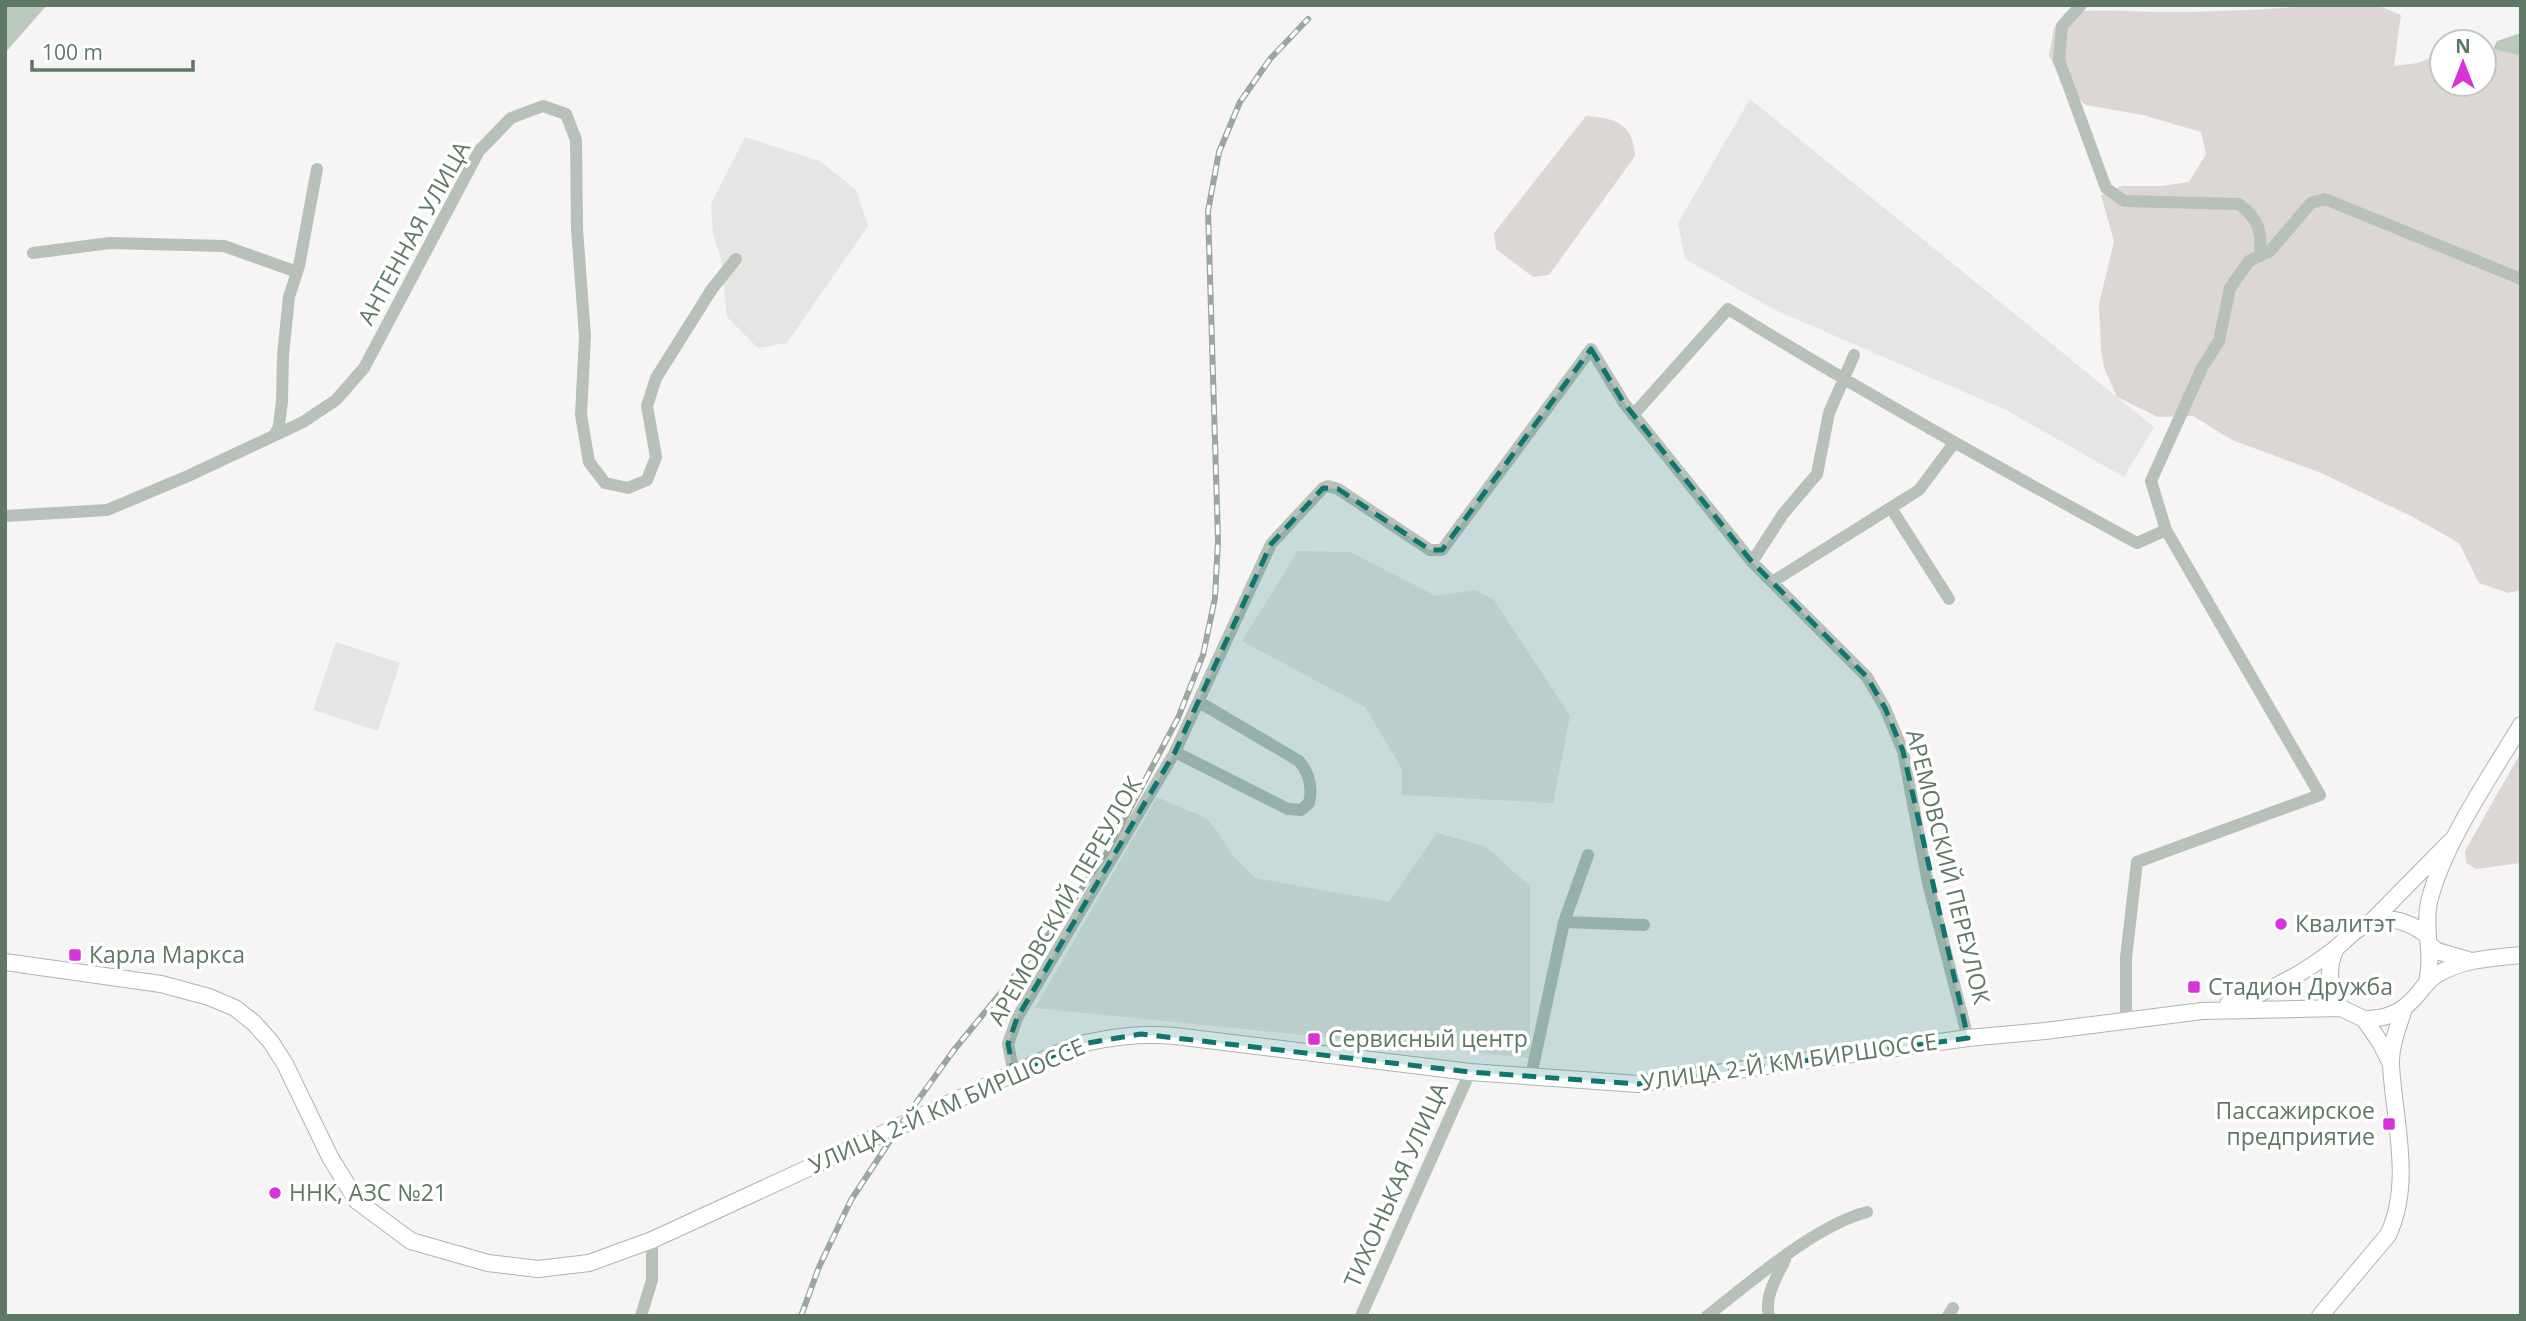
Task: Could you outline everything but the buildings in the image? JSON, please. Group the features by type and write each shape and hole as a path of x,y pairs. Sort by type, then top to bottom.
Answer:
{"main road":[{"path":"2427,982 2430,971 2429,902 2456,835 2521,725"},
{"path":"2202,1011 2244,1000 2285,982 2336,948 2347,937 2370,923 2456,835"},
{"path":"2370,923 2388,919 2402,920 2428,939 2437,951 2468,960"},
{"path":"2336,948 2328,972 2333,993 2341,1007"},
{"path":"2364,1019 2391,1016 2404,1008 2427,982 2468,960 2521,955"},
{"name":"УЛИЦА 2-Й КМ БИРШОССЕ","path":"5,962 161,984 209,997 235,1008 254,1023 271,1042 285,1064 330,1157 356,1201 411,1241 488,1263 538,1269 589,1263 652,1240 1076,1045 1113,1037 1141,1034 1470,1072 1638,1084 1968,1038 2202,1011"},
{"path":"2202,1011 2341,1007 2364,1019 2391,1064"},
{"path":"2320,1316 2388,1235 2396,1220 2400,1191 2399,1145 2391,1064 2393,1046 2404,1008"}],"street":[{"path":"2081,5 2062,26 2059,60 2106,188 2124,201 2239,204 2253,214 2261,239 2260,256"},
{"name":"АНТЕННАЯ УЛИЦА","path":"5,516 107,510 188,476 303,422 337,400 364,368 480,151 511,118 543,106 566,114 576,141 577,229 585,336 581,415 589,462 605,484 628,488 647,480 656,457 647,406 656,378 712,289 736,260"},
{"path":"275,435 279,426 282,401 289,297 297,272 317,169"},
{"path":"2126,1020 2127,946 2137,862 2320,795 2166,530 2151,481 2202,368 2219,341 2231,288 2249,261 2270,251 2311,203 2325,199 2521,279"},
{"path":"33,253 110,243 224,246 297,272"},
{"path":"1633,415 1728,309 1843,380 2137,543 2166,530"},
{"name":"АРЕМОВСКИЙ ПЕРЕУЛОК","path":"1014,1074 1008,1044 1017,1018 1175,752 1271,544 1322,488 1328,486 1338,489 1430,550 1442,550 1591,349 1633,415 1752,562 1867,677 1885,708 1902,751 1928,883 1968,1038"},
{"path":"1752,562 1783,514 1817,474 1829,413 1854,355"},
{"path":"1772,582 1919,490 1954,443"},
{"path":"1891,508 1949,599"},
{"path":"1175,752 1289,809 1301,810 1309,803 1310,783 1307,771 1299,761 1199,702"},
{"path":"1531,1076 1564,922 1588,855"},
{"path":"1564,922 1644,925"},
{"name":"ТИХОНЬКАЯ УЛИЦА","path":"1361,1316 1470,1072"},
{"path":"1707,1316 1825,1230 1850,1216 1867,1212"},
{"path":"641,1316 652,1280 652,1240"},
{"path":"1769,1316 1767,1308 1772,1288 1787,1256"}],"highlighted area":[{"path":"1591,349 1624,403 1752,562 1867,677 1885,708 1903,751 1968,1038 1638,1084 1470,1072 1141,1034 1076,1045 1014,1074 1008,1044 1017,1018 1175,752 1271,544 1323,488 1338,489 1430,550 1442,550"}],"shaded area":[{"path":"5,5 47,5 5,53"},
{"path":"2377,5 2401,15 2394,66 2418,63 2428,58 2428,98 2498,98 2498,50 2521,56 2521,590 2508,593 2479,583 2459,543 2413,517 2321,473 2232,440 2193,416 2158,417 2117,397 2104,368 2099,304 2114,241 2101,195 2122,186 2162,186 2189,182 2206,154 2201,132 2143,115 2086,105 2063,85 2049,55 2054,28 2065,13 2103,10 2166,12"},
{"path":"2521,33 2521,56 2498,50 2498,41"},
{"path":"1750,99 2154,427 2124,477 2008,411 1775,310 1685,259 1678,223"},
{"path":"1586,116 1614,121 1621,125 1631,137 1635,156 1549,275 1533,277 1496,249 1494,233"},
{"path":"745,137 820,161 856,190 868,226 787,343 758,348 727,317 721,258 713,235 711,204"},
{"path":"1298,551 1350,552 1436,596 1476,590 1494,600 1570,716 1553,803 1402,795 1402,769 1365,707 1242,641"},
{"path":"336,642 400,663 378,731 313,710"},
{"path":"2521,752 2521,863 2476,869 2466,863 2465,851"},
{"path":"1157,797 1206,818 1234,857 1255,878 1389,902 1437,833 1485,846 1530,886 1530,1058 1035,1008"}],"railway":[{"path":"801,1316 819,1267 851,1200 903,1121 954,1050 1053,929 1106,854 1178,718 1203,655 1215,598 1218,540 1208,211 1219,152 1240,102 1270,59 1308,19"}],"place":[{"name":"Квалитэт","path":"2281,924"},
{"name":"Карла Маркса","path":"75,955"},
{"name":"Стадион Дружба","path":"2194,987"},
{"name":"Сервисный центр","path":"1314,1039"},
{"name":"Пассажирское предприятие","path":"2389,1124"},
{"name":"ННК, АЗС №21","path":"275,1193"}]}
